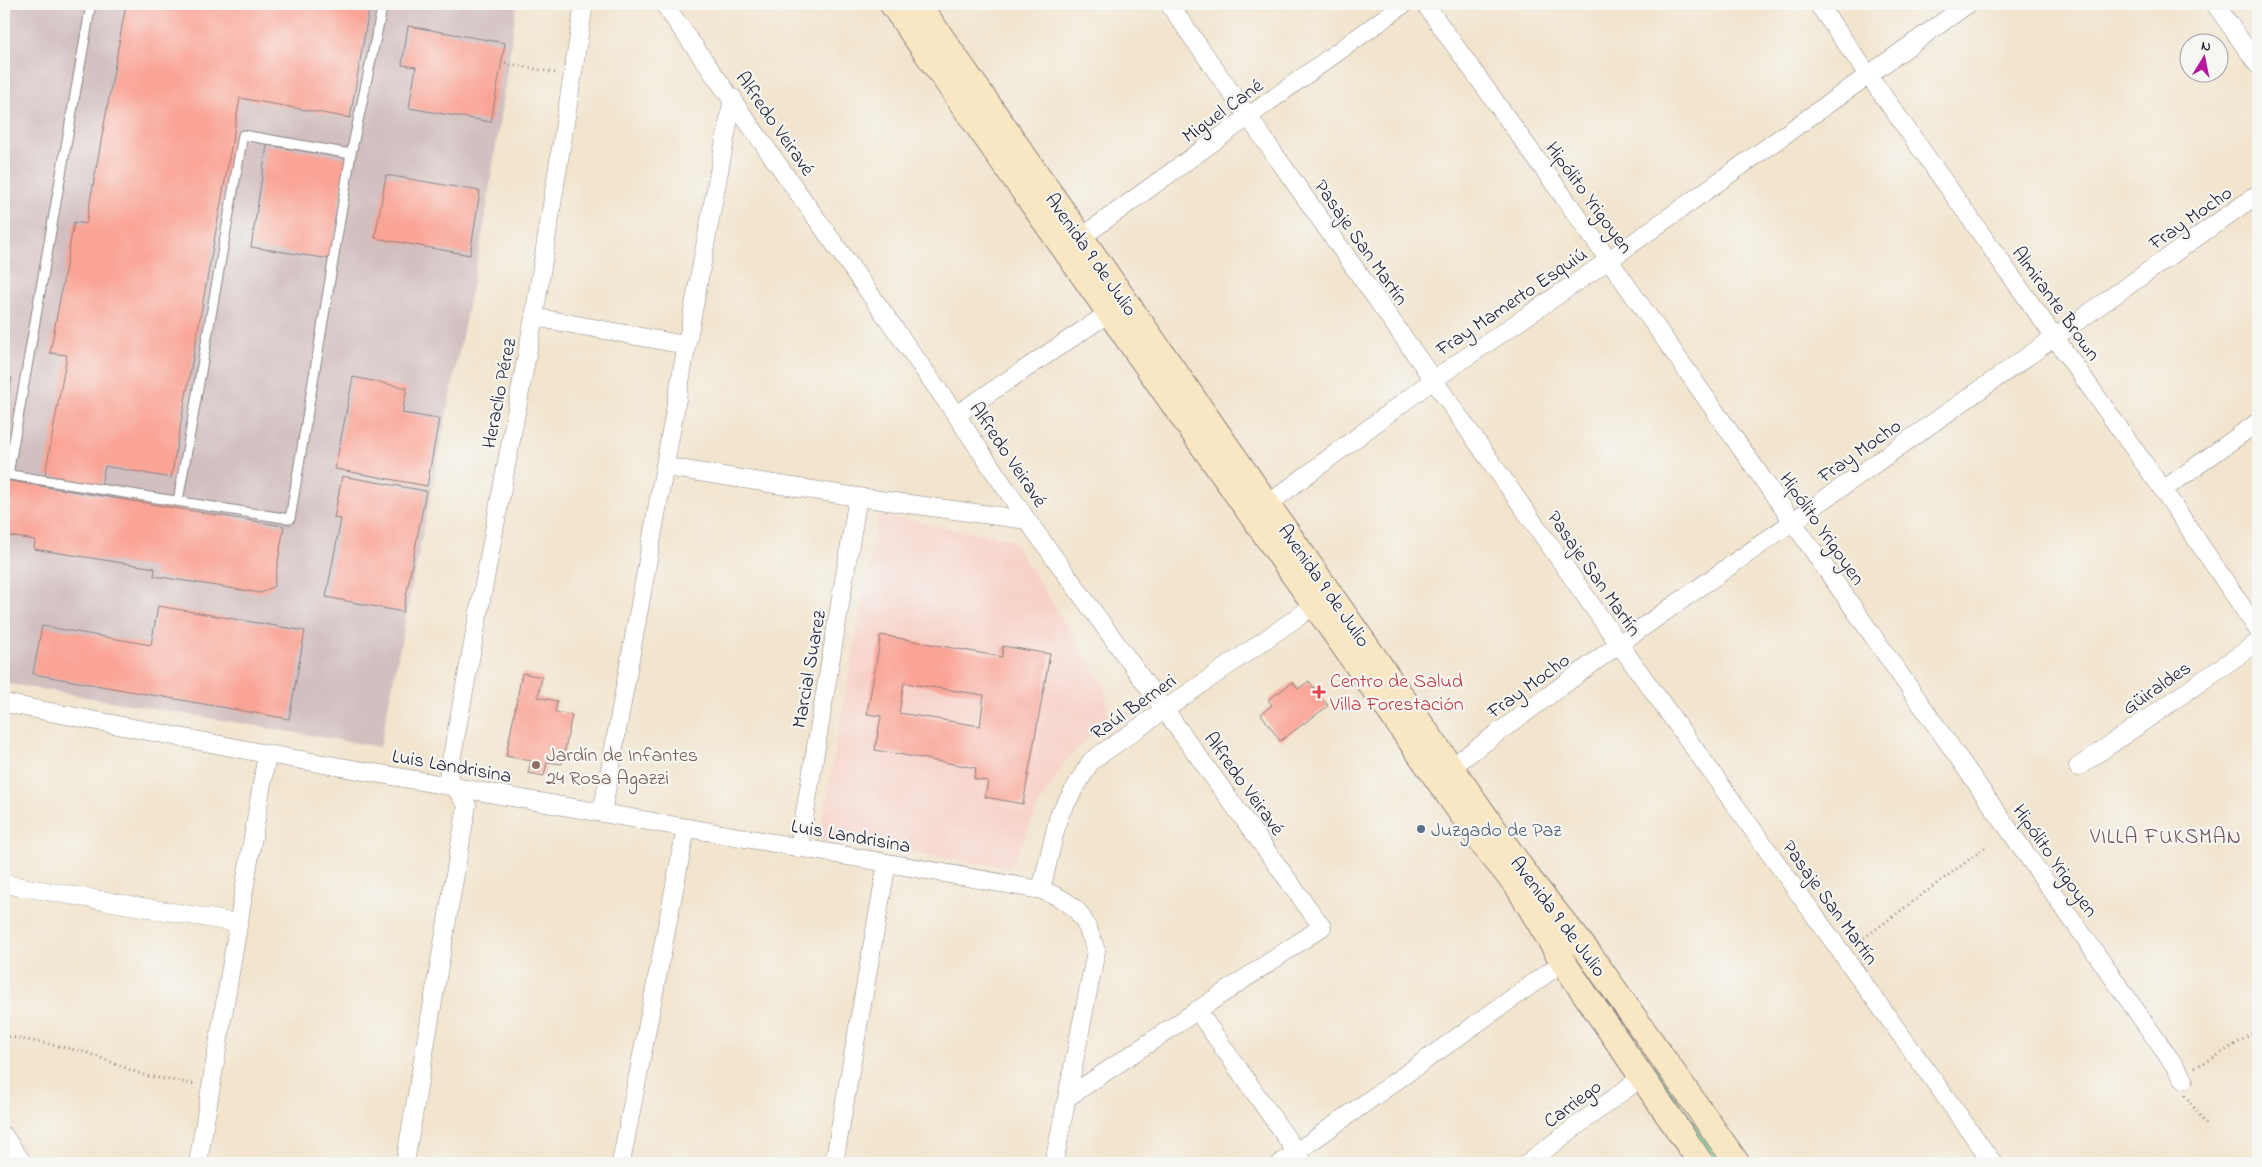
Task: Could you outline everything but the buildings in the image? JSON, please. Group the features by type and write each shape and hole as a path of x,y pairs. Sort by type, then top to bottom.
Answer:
{"main road":[{"name":"Avenida 9 de Julio","path":"892,4 1072,244 1444,773 1485,847 1518,888 1564,962 1701,1163"},
{"name":"Avenida 9 de Julio","path":"918,4 1072,244 1109,313 1260,510 1315,605 1444,773 1590,955 1736,1163"},
{"path":"1647,1084 1686,1163"}],"street":[{"name":"Heraclio Pérez","path":"405,1163 466,805 448,777 534,317 584,4"},
{"name":"Alfredo Veiravé","path":"664,4 733,98 956,414 1027,520 1166,708 1322,926 1197,1010"},
{"name":"Pasaje San Martín","path":"1169,4 1619,644 1993,1163"},
{"name":"Miguel Cané","path":"1072,244 1404,4"},
{"name":"Hipólito Yrigoyen","path":"1425,4 1609,260 2182,1076"},
{"name":"Almirante Brown","path":"1818,4 2163,490 2258,630"},
{"name":"Fray Mamerto Esquiú","path":"1260,510 1433,380 1609,260 1968,4"},
{"path":"2215,4 2258,65"},
{"path":"602,813 666,467 685,345 733,98"},
{"name":"Fray Mocho","path":"1444,773 1619,644 2258,194"},
{"path":"956,414 1109,313"},
{"path":"534,317 685,345"},
{"path":"2163,490 2258,422"},
{"path":"666,467 858,497 1027,520"},
{"name":"Marcial Suarez","path":"799,848 858,497"},
{"name":"Raúl Berneri","path":"1041,890 1059,815 1091,761 1315,605"},
{"name":"Güiraldes","path":"2078,767 2258,642"},
{"name":"Luis Landrisina","path":"4,703 267,754 1041,890 1063,897 1086,922 1096,951 1054,1163"},
{"path":"198,1163 209,1087 267,754"},
{"path":"621,1163 686,828"},
{"path":"834,1163 887,863"},
{"path":"4,884 238,923"},
{"path":"1282,1163 1300,1158 1564,962"},
{"path":"1068,1097 1197,1010 1300,1158"},
{"name":"Carriego","path":"1527,1163 1647,1084"},
{"path":"4,1136 23,1163"}],"lane":[{"path":"91,4 6,474 290,519 351,154 383,4"},
{"path":"178,501 243,135 351,154"}],"path":[{"path":"505,62 572,76"},
{"path":"1842,954 1986,847"},
{"path":"2207,1126 2181,1089 2182,1076 2258,1030"},
{"path":"4,1036 88,1053 146,1076 209,1087"}],"shaded area":[{"path":"4,4 517,4 484,226 380,747 4,683"},
{"path":"878,515 1011,539 1104,684 1109,719 1069,757 1044,795 1010,868 819,839"}],"green space":[{"path":"1558,928 1722,1163 1710,1163 1563,946"}],"place":[{"name":"Centro de Salud Villa Forestación","path":"1319,692"},
{"name":"Jardín de Infantes 24 Rosa Agazzi","path":"536,765"},
{"name":"Juzgado de Paz","path":"1421,829"}],"district":[{"name":"VILLA FUKSMAN","path":"2166,836"}]}
